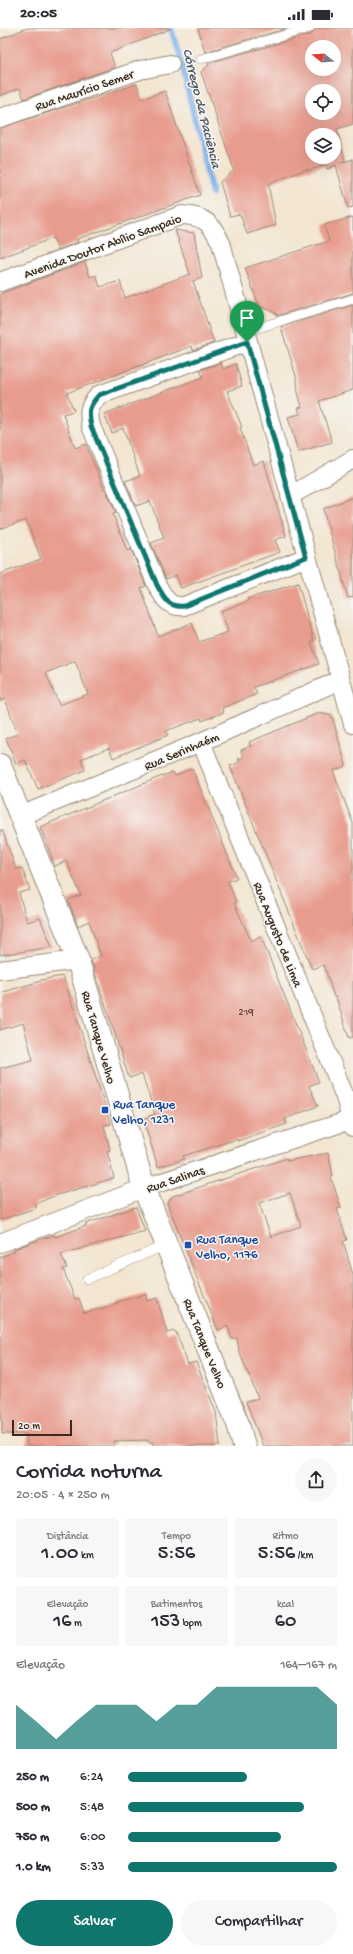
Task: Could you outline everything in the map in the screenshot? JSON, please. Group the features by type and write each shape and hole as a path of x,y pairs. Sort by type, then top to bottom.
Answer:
{"street":[{"name":"Rua Maurício Semer","path":"0,118 140,70 170,64"},
{"name":"Avenida Doutor Abílio Sampaio","path":"0,282 182,215 193,216 204,220 214,228 221,244 353,724"},
{"path":"246,337 99,395 92,403 88,413 91,426 161,592 170,604 177,607 184,606 306,557"},
{"path":"290,496 353,459"},
{"name":"Rua Serinhaém","path":"20,816 201,742 340,680"},
{"name":"Rua Augusto de Lima","path":"201,742 345,1097 352,1122"},
{"name":"Rua Tanque Velho","path":"0,766 78,960 144,1188 238,1424 244,1446"},
{"path":"0,970 78,960"},
{"name":"Rua Salinas","path":"0,1243 144,1188 352,1122"}],"lane":[{"path":"201,59 310,28"},
{"path":"246,337 353,298"},
{"path":"87,1279 166,1245"}],"building":[{"path":"27,28 170,29 110,53 115,67 24,99 20,88 0,96 0,39"},
{"path":"198,28 288,28 205,52"},
{"path":"316,28 353,28 353,124 340,128 305,128 305,164 341,164 353,159 353,207 348,208 336,165 327,169 326,165 307,171 307,169 268,184 276,225 247,234 240,214 230,216 220,182 234,170 201,72 209,65 208,63 312,34"},
{"path":"137,84 142,99 165,91 200,195 77,239 78,242 58,250 53,238 0,258 0,128"},
{"path":"341,145 345,161 341,163"},
{"path":"353,217 353,293 277,316 276,313 259,306 245,268 329,241 324,225"},
{"path":"175,230 194,233 202,278 193,281 214,343 193,350 192,346 67,393 74,411 63,414 75,448 86,444 104,489 105,488 116,513 113,514 127,551 131,549 146,586 141,588 158,636 192,623 199,642 228,632 221,611 248,601 247,599 298,583 314,641 311,642 319,664 254,687 257,694 222,708 224,712 202,721 201,718 166,731 168,735 113,758 109,748 81,759 85,770 38,789 25,760 16,764 6,738 18,734 5,699 0,701 0,574 41,559 26,520 0,529 0,294 85,262 90,277 96,275 100,287 120,281 125,298 190,274","holes":["75,661 88,694 59,705 46,673"]},
{"path":"353,305 353,390 319,401 332,442 298,452 288,417 300,414 298,408 302,407 297,389 296,376 281,327"},
{"path":"221,363 223,369 236,364 242,386 227,391 242,427 240,428 253,465 264,461 286,536 275,540 280,552 181,588 176,575 166,579 151,543 164,538 150,501 136,506 125,481 140,476 123,428 112,433 104,414 203,377 200,370"},
{"path":"353,497 353,597 348,598 323,509"},
{"path":"319,713 332,716 346,766 333,771 353,823 353,1037 349,1038 324,965 312,969 230,766 240,762 238,759 244,757 241,750 251,746 249,742"},
{"path":"192,768 237,878 228,881 236,902 234,903 251,941 261,937 319,1082 309,1086 318,1106 285,1119 287,1124 237,1141 237,1139 183,1156 184,1159 158,1167 143,1119 155,1114 142,1074 129,1078 91,960 101,956 89,921 78,926 68,900 81,895 66,861 55,866 40,827 157,778 173,772 175,776"},
{"path":"0,830 2,830 16,869 22,868 30,890 19,893 27,922 40,918 52,947 0,955"},
{"path":"63,976 111,1124 104,1125 110,1150 107,1151 114,1178 54,1196 35,1204 36,1208 0,1220 0,1068 33,1060 23,1023 0,1030 0,993 41,980"},
{"path":"328,1153 333,1176 331,1177 341,1208 337,1209 347,1240 343,1241 353,1275 353,1446 263,1446 246,1402 258,1398 239,1351 237,1338 232,1339 228,1326 218,1330 167,1203 173,1196 287,1158 287,1161","holes":["290,1193 301,1226 271,1237 259,1203"]},
{"path":"136,1207 145,1231 61,1254 67,1268 63,1269 75,1299 79,1298 84,1313 146,1294 147,1301 157,1298 167,1333 173,1331 176,1332 188,1364 196,1362 216,1412 220,1446 153,1446 153,1442 148,1442 148,1440 114,1441 114,1446 27,1446 27,1434 2,1434 2,1410 0,1410 0,1257 15,1251 14,1249 54,1235 55,1237 86,1226 85,1224"}],"waterway":[{"name":"Córrego da Paciência","path":"171,28 183,69 212,194"}],"place":[{"name":"Rua Tanque Velho, 1231","path":"105,1110"},
{"name":"Rua Tanque Velho, 1176","path":"188,1245"}],"route":[{"path":"247,342 306,557 184,606 177,607 170,604 165,599 157,585 91,426 88,413 92,403 99,395 247,342"}]}
